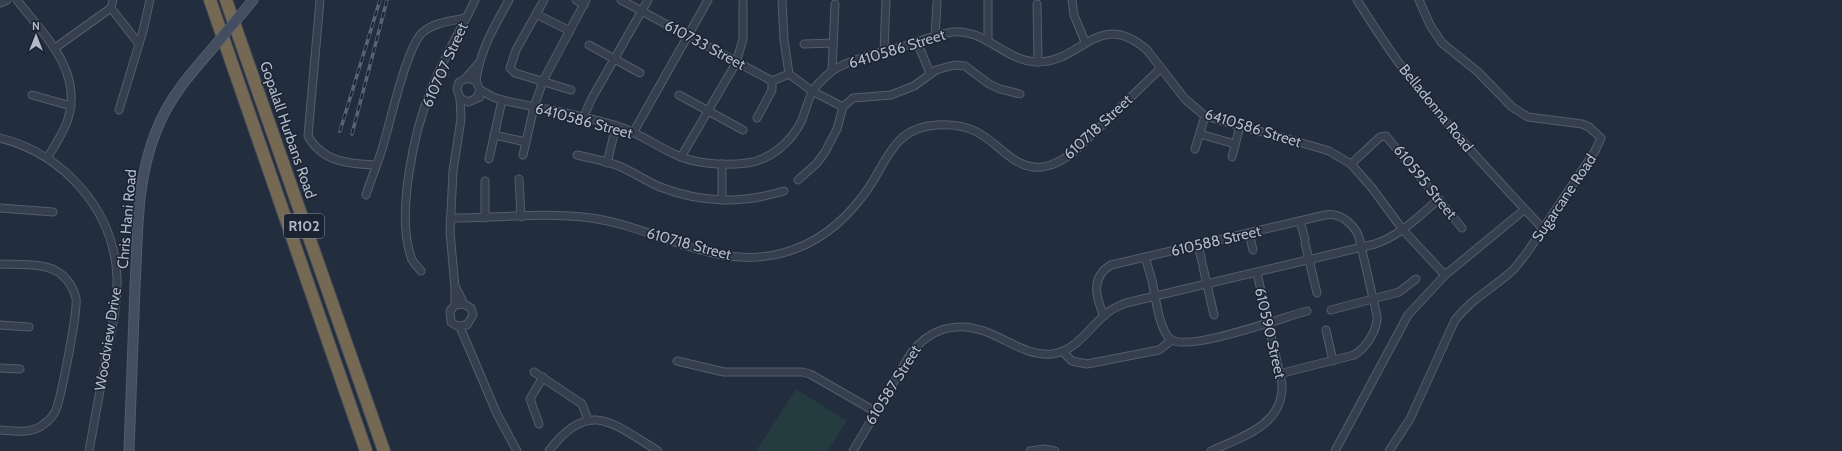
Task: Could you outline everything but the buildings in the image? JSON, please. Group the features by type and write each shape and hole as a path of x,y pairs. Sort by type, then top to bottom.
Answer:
{"highway":[{"name":"Gopalall Hurbans Road","path":"210,0 366,451"},
{"name":"Gopalall Hurbans Road","path":"226,0 384,451"}],"street":[{"path":"0,3 7,0"},
{"path":"17,0 55,48 68,73 72,93 68,120 48,157"},
{"path":"55,48 110,8 113,0"},
{"path":"119,110 147,17 150,0"},
{"name":"Chris Hani Road","path":"129,451 137,239 143,174 149,150 167,108 182,84 253,0"},
{"path":"320,0 308,136 314,146 324,154 338,160 358,164 376,165"},
{"name":"610707 Street","path":"421,272 411,258 408,241 406,212 410,165 416,139 431,90 476,0"},
{"path":"493,97 480,90 476,81 479,62 484,47 509,0"},
{"path":"544,0 516,50 510,68 515,73 571,90"},
{"path":"523,154 534,107 543,81 585,2 576,0"},
{"name":"610733 Street","path":"621,0 772,81"},
{"path":"583,118 592,98 648,0"},
{"path":"633,132 708,0"},
{"path":"782,0 784,40 789,74 812,91 843,108"},
{"path":"884,52 886,0"},
{"path":"988,0 988,41"},
{"path":"1072,0 1074,15 1085,42"},
{"name":"Belladonna Road","path":"1357,0 1413,82 1457,135 1543,229"},
{"name":"Sugarcane Road","path":"1389,451 1410,419 1455,320 1462,310 1514,269 1543,229 1595,151 1601,138 1589,127 1582,124 1538,119 1521,114 1512,107 1478,72 1442,43 1430,25 1419,0"},
{"path":"681,157 736,63 743,39 743,2"},
{"path":"935,36 937,3"},
{"path":"832,71 835,4"},
{"path":"1037,4 1038,62"},
{"path":"110,8 139,44"},
{"path":"536,14 570,31"},
{"path":"366,195 399,88 416,40 422,32 431,26 466,18"},
{"name":"6410586 Street","path":"493,97 616,126 633,132 681,157 701,162 722,164 754,162 764,158 782,146 794,134 812,91 832,71 843,65 935,36 956,32 971,34 988,41 1023,60 1038,62 1058,59 1085,42 1102,35 1121,35 1140,43 1185,99 1205,116 1316,147 1351,164 1372,188 1403,230 1445,275"},
{"path":"917,42 930,73"},
{"path":"804,44 833,43"},
{"path":"589,45 640,73"},
{"path":"464,326 454,324 450,318 450,311 454,305 455,287 450,218 453,171 461,118 460,98 457,89 460,82 479,62"},
{"path":"798,180 825,152 837,129 843,108 848,102 857,97 879,97 891,95 910,88 930,73 947,66 960,65 972,70 989,84 1020,94"},
{"name":"610718 Street","path":"450,218 554,216 594,218 717,255 752,258 771,256 797,248 813,241 843,219 864,196 891,149 902,138 915,131 937,125 976,131 1018,162 1032,167 1050,166 1065,160 1161,68"},
{"path":"757,118 772,90 772,81 789,74"},
{"path":"465,78 471,78 476,81"},
{"path":"461,118 471,101 477,97 480,90"},
{"path":"32,95 71,106"},
{"path":"679,95 743,130"},
{"path":"477,97 493,97"},
{"path":"460,98 465,101 471,101"},
{"path":"488,159 502,100"},
{"path":"1195,149 1205,116"},
{"path":"607,163 616,126"},
{"path":"1232,157 1240,126"},
{"path":"1200,134 1235,144"},
{"path":"494,135 526,142"},
{"name":"610595 Street","path":"1351,164 1380,137 1386,136 1439,198 1462,228"},
{"name":"Woodview Drive","path":"0,138 27,146 48,157 69,175 88,197 102,221 115,260 117,277 116,304 89,451"},
{"path":"577,155 618,166 658,186 695,197 722,200 754,199 784,191"},
{"path":"722,164 722,200"},
{"path":"519,179 521,217"},
{"path":"485,181 485,218"},
{"name":"610587 Street","path":"853,451 910,353 920,342 934,332 950,328 967,327 984,331 1028,352 1041,354 1062,352 1078,341 1104,316 1115,308 1126,303 1257,273 1388,240 1403,230 1439,198"},
{"path":"0,208 52,212"},
{"path":"1335,451 1394,337 1408,315 1445,275 1524,210"},
{"name":"610588 Street","path":"1104,316 1095,292 1096,284 1102,273 1111,265 1330,214 1340,217 1353,226 1359,237 1377,321 1374,331 1358,353 1349,358 1279,374"},
{"path":"1300,221 1317,293"},
{"path":"1249,233 1253,250"},
{"path":"1198,245 1214,315"},
{"path":"1146,257 1162,326 1172,340 1189,343 1200,341 1259,327 1268,322 1307,312"},
{"path":"0,264 43,267 61,274 73,290 76,306 61,391 54,413 45,424 32,430 0,430"},
{"name":"610590 Street","path":"1210,451 1254,432 1270,419 1279,404 1282,391 1257,273"},
{"path":"1330,310 1399,292 1416,279"},
{"path":"455,287 464,304 470,308 473,315 464,326"},
{"path":"454,305 464,304"},
{"path":"0,325 29,327"},
{"path":"464,326 484,384 517,451"},
{"path":"1326,330 1333,361"},
{"path":"1062,352 1072,361 1087,364 1159,350 1172,340"},
{"path":"677,361 724,372 802,372 810,374 876,412"},
{"path":"0,368 20,370"},
{"path":"534,372 582,404 588,420"},
{"path":"539,424 530,399 543,377"},
{"path":"549,451 567,430 577,423 588,420 607,421 658,451"},
{"path":"1030,451 1044,449 1055,451"}],"green space":[{"path":"796,389 847,421 828,451 756,451"}],"railway":[{"path":"340,131 380,0"},
{"path":"352,134 387,0"}]}
